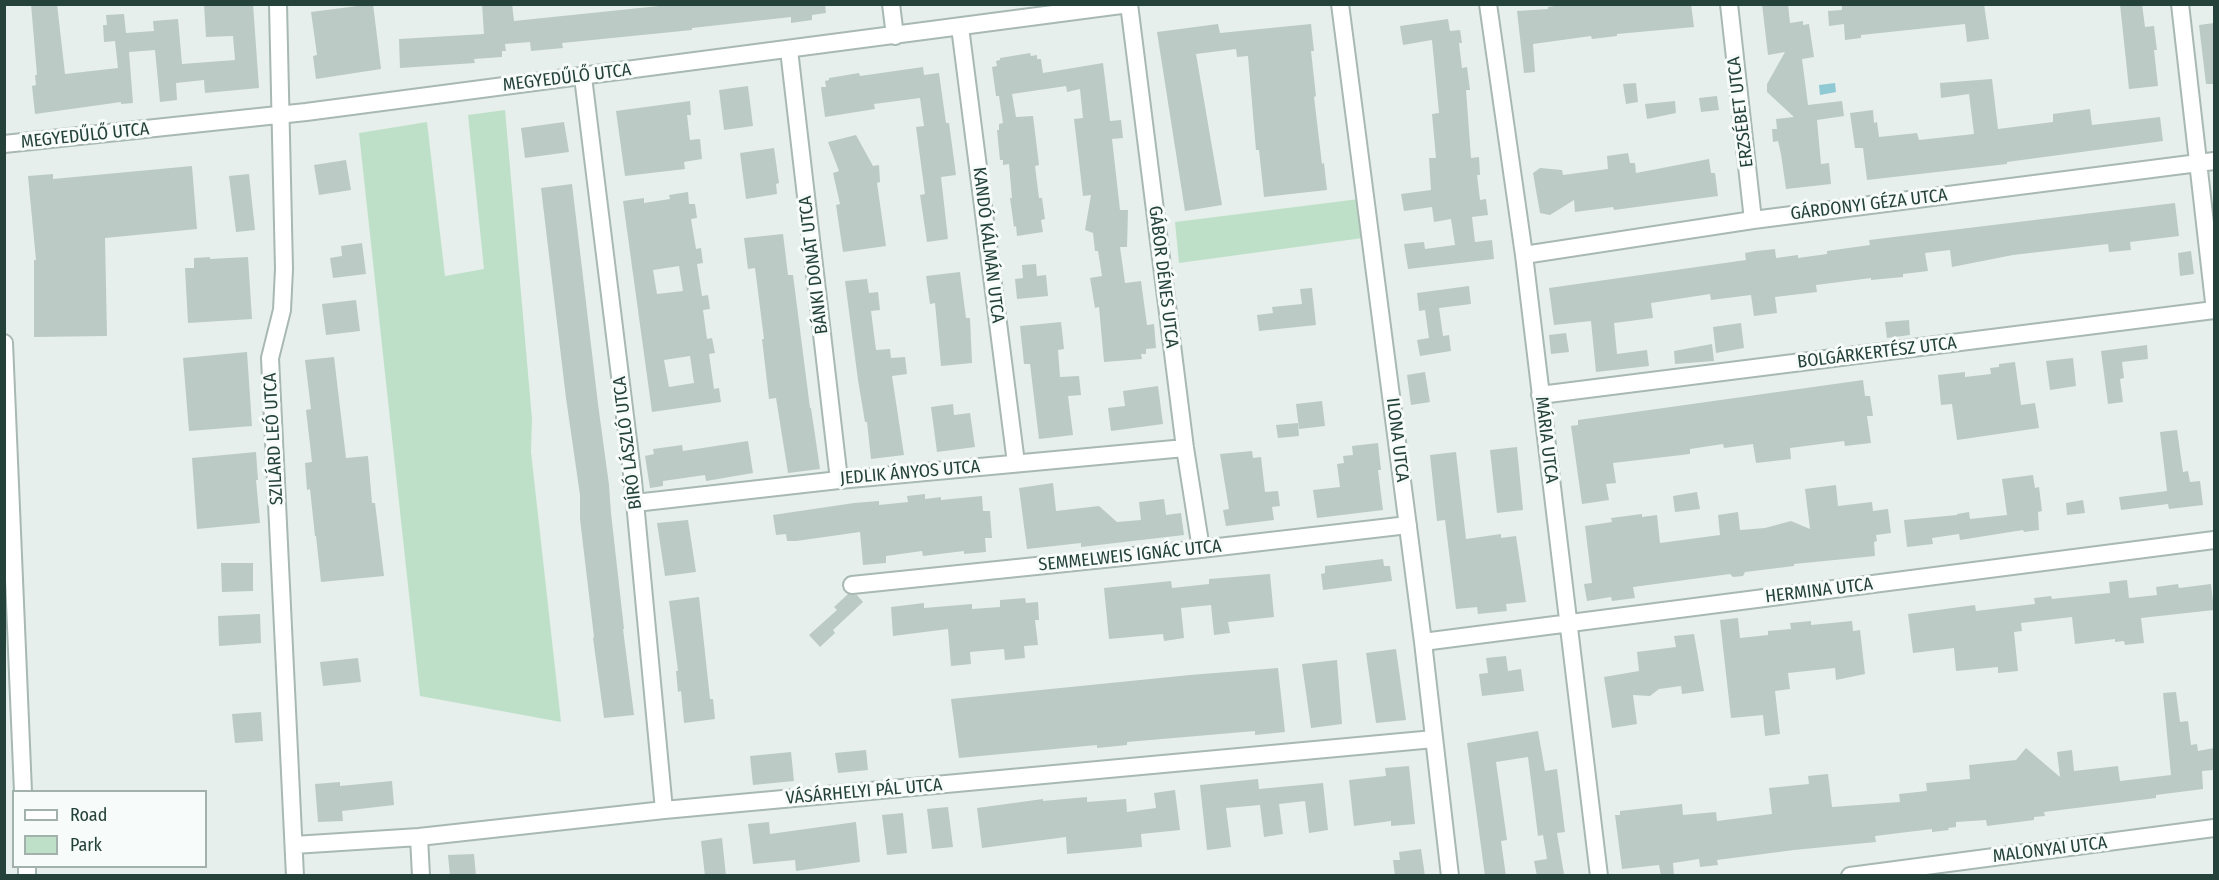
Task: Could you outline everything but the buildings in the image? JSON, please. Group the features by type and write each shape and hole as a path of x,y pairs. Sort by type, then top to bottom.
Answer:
{"street":[{"name":"SZILÁRD LEÓ UTCA","path":"278,4 284,268 282,310 270,358 295,876"},
{"path":"891,4 895,36"},
{"name":"MEGYEDŰLŐ UTCA","path":"4,144 281,115 1129,4"},
{"name":"GÁBOR DÉNES UTCA","path":"1129,4 1185,448 1201,549"},
{"name":"ILONA UTCA","path":"1340,4 1424,642 1450,876"},
{"name":"MÁRIA UTCA","path":"1488,4 1524,255 1599,876"},
{"name":"ERZSÉBET UTCA","path":"1729,4 1754,220"},
{"path":"2181,4 2207,162 2214,302"},
{"name":"KANDÓ KÁLMÁN UTCA","path":"960,27 1016,463"},
{"name":"BÁNKI DONÁT UTCA","path":"789,50 839,480"},
{"name":"BÍRÓ LÁSZLÓ UTCA","path":"583,77 635,503 664,810"},
{"name":"GÁRDONYI GÉZA UTCA","path":"1524,255 1754,220 2207,162"},
{"name":"BOLGÁRKERTÉSZ UTCA","path":"1540,395 2214,310"},
{"path":"4,343 23,790"},
{"name":"JEDLIK ÁNYOS UTCA","path":"635,503 839,480 1185,448"},
{"name":"SEMMELWEIS IGNÁC UTCA","path":"852,585 1408,525"},
{"name":"HERMINA UTCA","path":"1424,642 2214,540"},
{"name":"VÁSÁRHELYI PÁL UTCA","path":"294,845 419,837 664,810 1434,740"},
{"name":"MALONYAI UTCA","path":"1850,876 2214,828"},
{"path":"419,837 421,876"}],"green space":[{"path":"505,110 532,419 531,452 561,722 420,696 359,133 427,122 445,276 484,269 468,115"},
{"path":"1359,199 1363,238 1179,263 1175,222"}],"water":[{"path":"1835,83 1836,92 1820,95 1819,85"}]}
